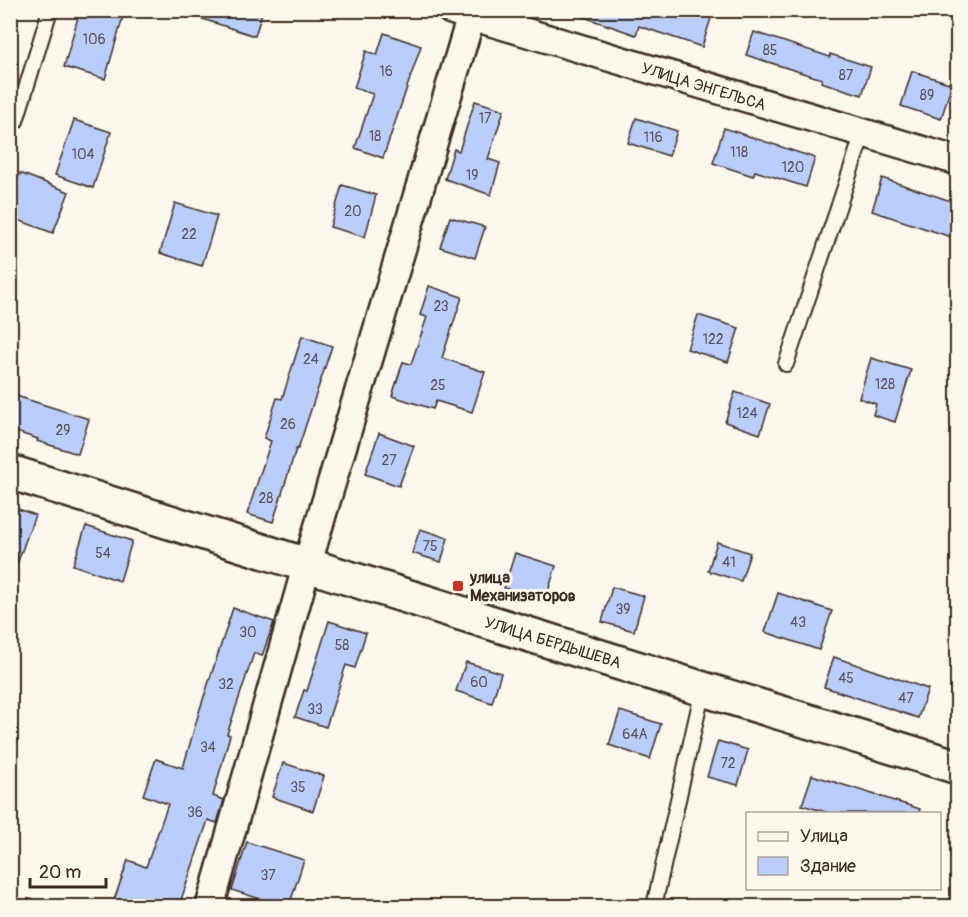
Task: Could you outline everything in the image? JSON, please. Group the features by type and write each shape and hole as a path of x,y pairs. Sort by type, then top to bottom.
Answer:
{"street":[{"name":"УЛИЦА ЭНГЕЛЬСА","path":"465,13 957,161"},
{"path":"210,906 465,13"},
{"name":"УЛИЦА БЕРДЫШЕВА","path":"10,472 957,767"}],"lane":[{"path":"16,121 50,10"},
{"path":"786,364 863,133"},
{"path":"654,906 703,689"}],"building":[{"path":"80,10 125,10 105,79 64,67"},
{"path":"191,10 263,10 255,36 190,15"},
{"path":"576,10 689,10 711,18 702,47 639,26 636,35 575,14"},
{"path":"754,32 830,57 830,54 871,67 862,95 821,82 822,79 746,55"},
{"path":"384,33 421,46 383,158 355,148 373,94 354,88 366,51 377,55"},
{"path":"912,71 952,84 941,119 901,106"},
{"path":"475,101 504,110 488,159 500,163 491,195 445,179 454,149 459,151"},
{"path":"636,118 677,131 669,156 628,143"},
{"path":"74,120 111,132 93,188 55,175"},
{"path":"724,128 815,158 806,187 755,171 753,176 713,163"},
{"path":"20,173 69,192 53,233 10,217 10,198"},
{"path":"882,178 957,203 957,239 872,211"},
{"path":"342,185 376,195 365,237 330,227"},
{"path":"175,203 217,216 202,266 160,253"},
{"path":"450,217 485,227 475,258 440,247"},
{"path":"429,286 462,297 442,358 485,372 472,412 436,401 433,409 392,396 403,362 411,364 427,317 420,315"},
{"path":"698,315 739,328 728,362 687,349"},
{"path":"302,336 332,346 273,522 247,514 271,441 264,438 277,398 282,399"},
{"path":"871,358 911,370 895,422 873,415 876,404 859,398"},
{"path":"735,392 770,404 760,434 725,422"},
{"path":"10,394 89,419 78,454 10,430"},
{"path":"379,433 414,446 399,486 365,474"},
{"path":"10,506 35,515 13,575 10,575"},
{"path":"86,526 132,541 120,581 73,565"},
{"path":"420,529 448,538 441,562 412,553"},
{"path":"717,542 750,553 741,581 708,571"},
{"path":"515,553 556,566 545,601 504,588"},
{"path":"612,587 644,596 634,631 602,622"},
{"path":"778,593 832,611 819,650 765,632"},
{"path":"233,608 274,622 262,656 254,653 227,734 230,735 213,796 224,800 217,823 208,820 179,906 112,906 128,860 146,867 168,804 143,795 156,759 183,768"},
{"path":"329,621 366,633 355,668 346,665 326,727 295,717 304,690 307,691"},
{"path":"834,657 928,689 918,718 824,687"},
{"path":"466,662 501,673 492,703 456,691"},
{"path":"620,711 661,724 650,759 609,745"},
{"path":"718,741 748,750 738,785 707,777"},
{"path":"283,763 324,776 313,811 272,797"},
{"path":"812,775 920,809 919,812 826,812 802,805"},
{"path":"247,842 304,860 289,906 232,890"}],"place":[{"name":"улица Механизаторов","path":"458,586"}]}
